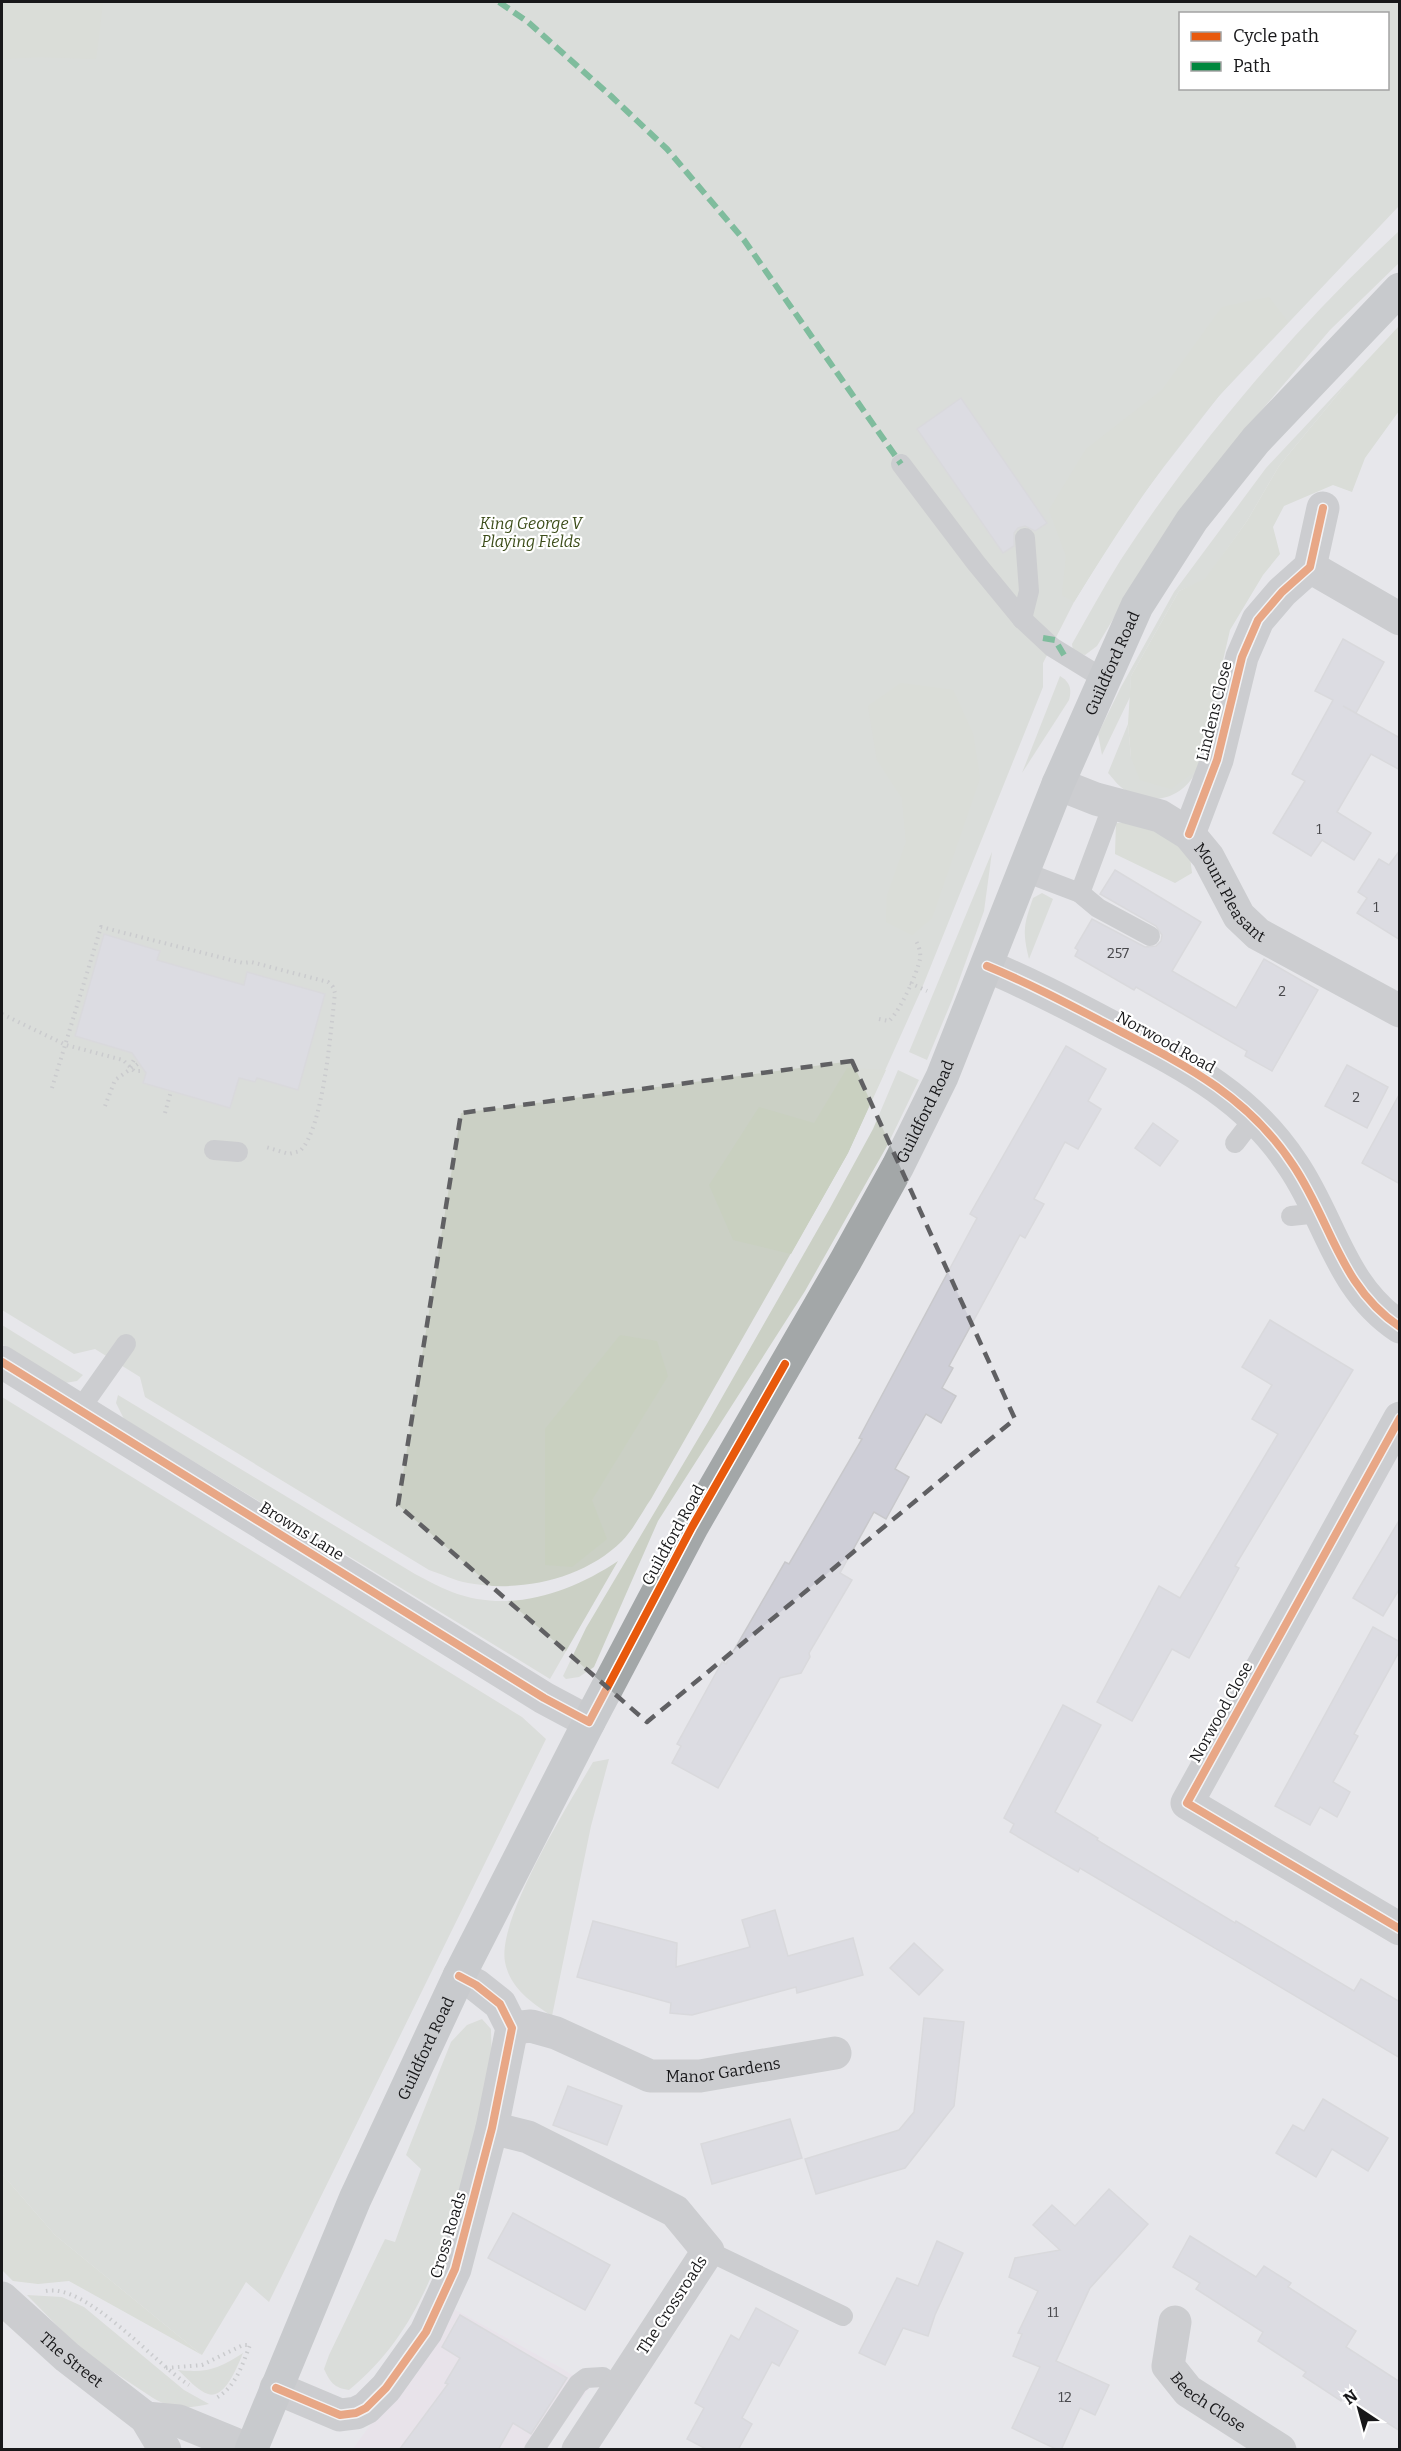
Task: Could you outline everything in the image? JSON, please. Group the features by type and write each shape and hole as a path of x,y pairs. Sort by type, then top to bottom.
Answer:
{"main road":[{"name":"Guildford Road","path":"250,2450 355,2199 459,1976 697,1517 898,1166 942,1077 1058,784 1137,606 1192,520 1256,440 1400,289"}],"street":[{"path":"1323,508 1310,567 1400,619"},
{"name":"Lindens Close","path":"1189,834 1217,760 1242,657 1258,620 1282,592 1310,567"},
{"name":"Mount Pleasant","path":"1058,784 1096,799 1160,816 1189,834 1208,857 1239,916 1258,934 1400,1011"},
{"name":"Norwood Road","path":"987,966 1030,984 1195,1070 1255,1117 1293,1165 1305,1214 1369,1303 1400,1327"},
{"name":"Browns Lane","path":"2,1362 544,1698 589,1722"},
{"name":"Norwood Close","path":"1400,1418 1187,1803 1400,1929"},
{"path":"459,1976 476,1985 500,2004 512,2028"},
{"name":"Manor Gardens","path":"512,2028 531,2026 556,2033 650,2076 700,2076 835,2053"},
{"name":"Cross Roads","path":"276,2388 340,2415 356,2413 366,2408 386,2388 426,2332 455,2269 492,2128 512,2028"},
{"name":"The Crossroads","path":"492,2128 528,2137 675,2211 708,2251 578,2450"},
{"name":"The Street","path":"3,2299 67,2358 146,2418 165,2450"},
{"name":"Beech Close","path":"1175,2322 1168,2366 1188,2391 1263,2446"},
{"path":"146,2418 179,2421 250,2450"}],"lane":[{"path":"901,464 976,563 1022,619 1052,647 1104,679"},
{"path":"1022,619 1029,591 1025,538"},
{"path":"1080,893 1114,802"},
{"path":"1022,871 1080,893 1098,908 1150,936"},
{"path":"1235,1143 1255,1117"},
{"path":"214,1150 238,1152"},
{"path":"80,1409 126,1344"},
{"path":"708,2251 843,2316"},
{"path":"534,2450 578,2384 586,2378 603,2377 618,2389"}],"path":[{"path":"52,1088 101,927 328,982 335,993 325,1081 306,1142 300,1151 289,1154 256,1144"},
{"path":"879,1019 889,1021 910,983 920,961 919,946 916,941"},
{"path":"910,983 927,990"},
{"path":"2,1014 66,1045 123,1060 134,1071 144,1071"},
{"path":"130,1067 135,1058"},
{"path":"105,1106 115,1080 130,1067 139,1063"},
{"path":"165,1113 171,1091"},
{"path":"3,2299 56,2289 91,2304 192,2388"},
{"path":"166,2368 202,2365 243,2344 250,2345 239,2373 230,2388 224,2394 210,2399"}],"highlighted area":[{"path":"852,1061 1015,1419 647,1722 398,1505 461,1113"}],"shaded area":[{"path":"454,2309 563,2369 590,2387 545,2449 352,2450"}],"green space":[{"name":"King George V Playing Fields","path":"2,2 1399,2 1399,206 1219,396 1127,516 1074,602 1043,663 1043,687 922,988 848,1153 651,1499 622,1541 589,1565 550,1580 509,1586 488,1586 458,1581 429,1570 145,1397 140,1377 95,1349 74,1354 2,1310"},
{"path":"2,2 103,2 96,59 39,57 2,59"},
{"path":"1399,231 1399,263 1330,330 1226,452 1139,576 1097,646 1085,655 1073,651 1072,644 1120,561 1150,516 1215,429 1322,307"},
{"path":"1269,297 1288,322 1227,386 1179,445 1125,522 1074,602 1062,595 1066,556 1049,510 1086,449 1162,390 1222,307"},
{"path":"1399,326 1399,411 1365,458 1352,492 1333,485 1284,506 1273,527 1280,554 1263,575 1230,630 1198,769 1171,789 1140,780 1131,757 1128,724 1131,676 1179,591 1205,579 1247,521 1279,466 1357,371"},
{"path":"1357,371 1279,466 1247,521 1205,580 1179,591 1131,676 1130,697 1102,755 1098,734 1121,687 1174,592 1266,468"},
{"path":"1060,676 1069,686 1069,700 1022,773"},
{"path":"901,683 953,690 973,734 980,778 932,918 912,935 886,922 887,896 906,842 902,798 877,760 868,706"},
{"path":"1128,724 1131,757 1198,769 1192,779 1176,793 1156,799 1136,795 1120,786 1108,773"},
{"path":"1130,822 1170,834 1189,849 1192,873 1175,883 1115,854 1116,823"},
{"path":"992,852 984,911 952,1000 927,1060 909,1052"},
{"path":"1042,893 1053,899 1029,959 1025,941 1026,921 1033,898"},
{"path":"847,1068 886,1070 848,1153 791,1254 733,1240 709,1185 759,1107 814,1123"},
{"path":"898,1070 919,1080 887,1146 805,1291 658,1521 594,1667 579,1677 566,1679 563,1676 586,1628 708,1422 830,1208 873,1129"},
{"path":"2,1325 83,1375 77,1381 65,1383 2,1344"},
{"path":"620,1335 657,1341 668,1376 592,1500 607,1539 572,1567 545,1565 545,1429"},
{"path":"118,1395 415,1574 452,1592 496,1601 539,1597 580,1582 618,1561 550,1679 124,1419 116,1403"},
{"path":"2,1397 522,1717 546,1739 269,2302 246,2282 202,2355 55,2235 2,2174"},
{"path":"609,1759 591,1826 552,2016 523,1994 512,1980 505,1962 506,1942 523,1890 552,1832 593,1762"},
{"path":"482,2019 491,2029 491,2071 485,2101 442,2250 414,2311 396,2340 375,2366 349,2390 340,2388 331,2381 324,2369 329,2355 385,2239 395,2242 421,2169 406,2155 451,2042 467,2025"},
{"path":"2,2174 55,2235 202,2355 69,2281 38,2284 13,2281 2,2270"},
{"path":"27,2295 62,2297 84,2307 184,2390 209,2404 180,2407 153,2398 82,2351"},
{"path":"243,2353 230,2380 220,2392 214,2394 200,2390 178,2370 212,2369"}],"building":[{"path":"961,398 1047,523 1035,531 1025,526 1018,528 1014,533 1014,546 1003,553 917,429"},
{"path":"1343,639 1384,662 1356,713 1343,706 1400,738 1400,770 1371,754 1337,812 1371,833 1354,860 1322,840 1311,856 1273,833 1305,781 1292,774 1333,700 1315,691"},
{"path":"1400,850 1400,940 1357,913 1367,898 1358,892 1379,859 1389,865"},
{"path":"1115,870 1201,922 1172,971 1236,1008 1264,959 1318,990 1272,1071 1245,1056 1247,1051 1136,987 1134,990 1075,956 1078,950 1075,948 1092,919 1145,947 1156,946 1161,941 1162,935 1156,926 1100,894"},
{"path":"104,934 160,951 157,960 244,985 247,972 325,994 298,1090 257,1078 255,1082 239,1078 230,1108 143,1083 146,1073 132,1053 75,1036"},
{"path":"1066,1046 1106,1069 1088,1101 1101,1109 1078,1149 1065,1142 1034,1199 1044,1204 1025,1238 1020,1235 949,1366 953,1368 942,1388 956,1396 941,1423 926,1414 895,1469 909,1477 886,1519 874,1512 840,1573 852,1580 809,1653 810,1657 801,1673 780,1678 718,1788 672,1763 681,1746 677,1744 722,1662 726,1664 785,1562 789,1564 862,1439 859,1438 977,1218 970,1214"},
{"path":"1347,1065 1388,1087 1367,1128 1325,1106"},
{"path":"1400,1093 1400,1184 1362,1163"},
{"path":"1153,1123 1178,1141 1160,1166 1135,1148"},
{"path":"1270,1320 1353,1370 1235,1566 1239,1568 1189,1658 1172,1649 1132,1721 1097,1702 1159,1586 1180,1598 1278,1434 1252,1419 1272,1385 1242,1367"},
{"path":"1400,1519 1400,1588 1383,1616 1353,1598"},
{"path":"1373,1627 1400,1642 1400,1650 1354,1734 1358,1736 1333,1782 1350,1792 1337,1817 1320,1807 1310,1825 1275,1806"},
{"path":"1063,1705 1101,1725 1055,1812 1235,1923 1236,1921 1354,1991 1361,1979 1400,2002 1400,2058 1080,1868 1078,1872 1010,1832 1014,1824 1004,1818"},
{"path":"775,1910 788,1956 853,1938 863,1975 797,1993 796,1987 692,2015 670,2013 671,2003 577,1977 593,1921 677,1943 676,1967 750,1947 742,1920"},
{"path":"914,1943 943,1970 919,1995 890,1968"},
{"path":"924,2018 964,2022 954,2106 905,2168 816,2194 805,2159 899,2130 914,2112"},
{"path":"568,2086 622,2106 607,2145 553,2125"},
{"path":"1323,2099 1388,2138 1368,2171 1332,2149 1316,2177 1276,2153 1293,2125 1304,2131"},
{"path":"790,2119 802,2158 712,2184 701,2144"},
{"path":"1109,2189 1148,2224 1090,2288 1056,2361 1109,2385 1095,2415 1080,2408 1061,2450 1058,2450 1012,2428 1040,2367 1013,2356 1022,2334 1018,2333 1038,2291 1009,2277 1015,2258 1060,2250 1033,2225 1052,2205 1075,2226"},
{"path":"513,2213 610,2265 585,2310 488,2258"},
{"path":"1190,2236 1256,2277 1264,2266 1291,2283 1288,2287 1356,2331 1346,2347 1400,2382 1400,2431 1344,2396 1341,2401 1303,2376 1306,2372 1258,2341 1263,2332 1196,2289 1200,2283 1173,2267"},
{"path":"937,2241 963,2253 928,2336 903,2328 885,2365 859,2353 897,2278 918,2286"},
{"path":"756,2308 798,2331 779,2366 772,2362 742,2418 752,2424 738,2450 708,2450 687,2439 704,2408 695,2403 731,2335 739,2340"},
{"path":"460,2315 567,2378 531,2434 513,2423 498,2450 399,2450 448,2384 445,2383 460,2358 442,2347"}],"marked path":[{"path":"499,2 528,22 667,149 744,240 901,464"},
{"path":"1043,638 1055,640 1064,655"}],"cycle path":[{"path":"1189,834 1217,760 1242,657 1258,620 1282,592 1310,567 1323,508"},
{"path":"987,966 1020,980 1166,1055 1235,1101 1256,1120 1293,1165 1306,1186 1338,1252 1363,1293 1400,1327"},
{"path":"2,1362 544,1698 589,1722 692,1527 785,1364"},
{"path":"1400,1418 1187,1803 1400,1929"},
{"path":"276,2388 340,2415 356,2413 366,2408 386,2388 426,2332 455,2269 492,2128 512,2028 500,2004 476,1985 459,1976"}]}
